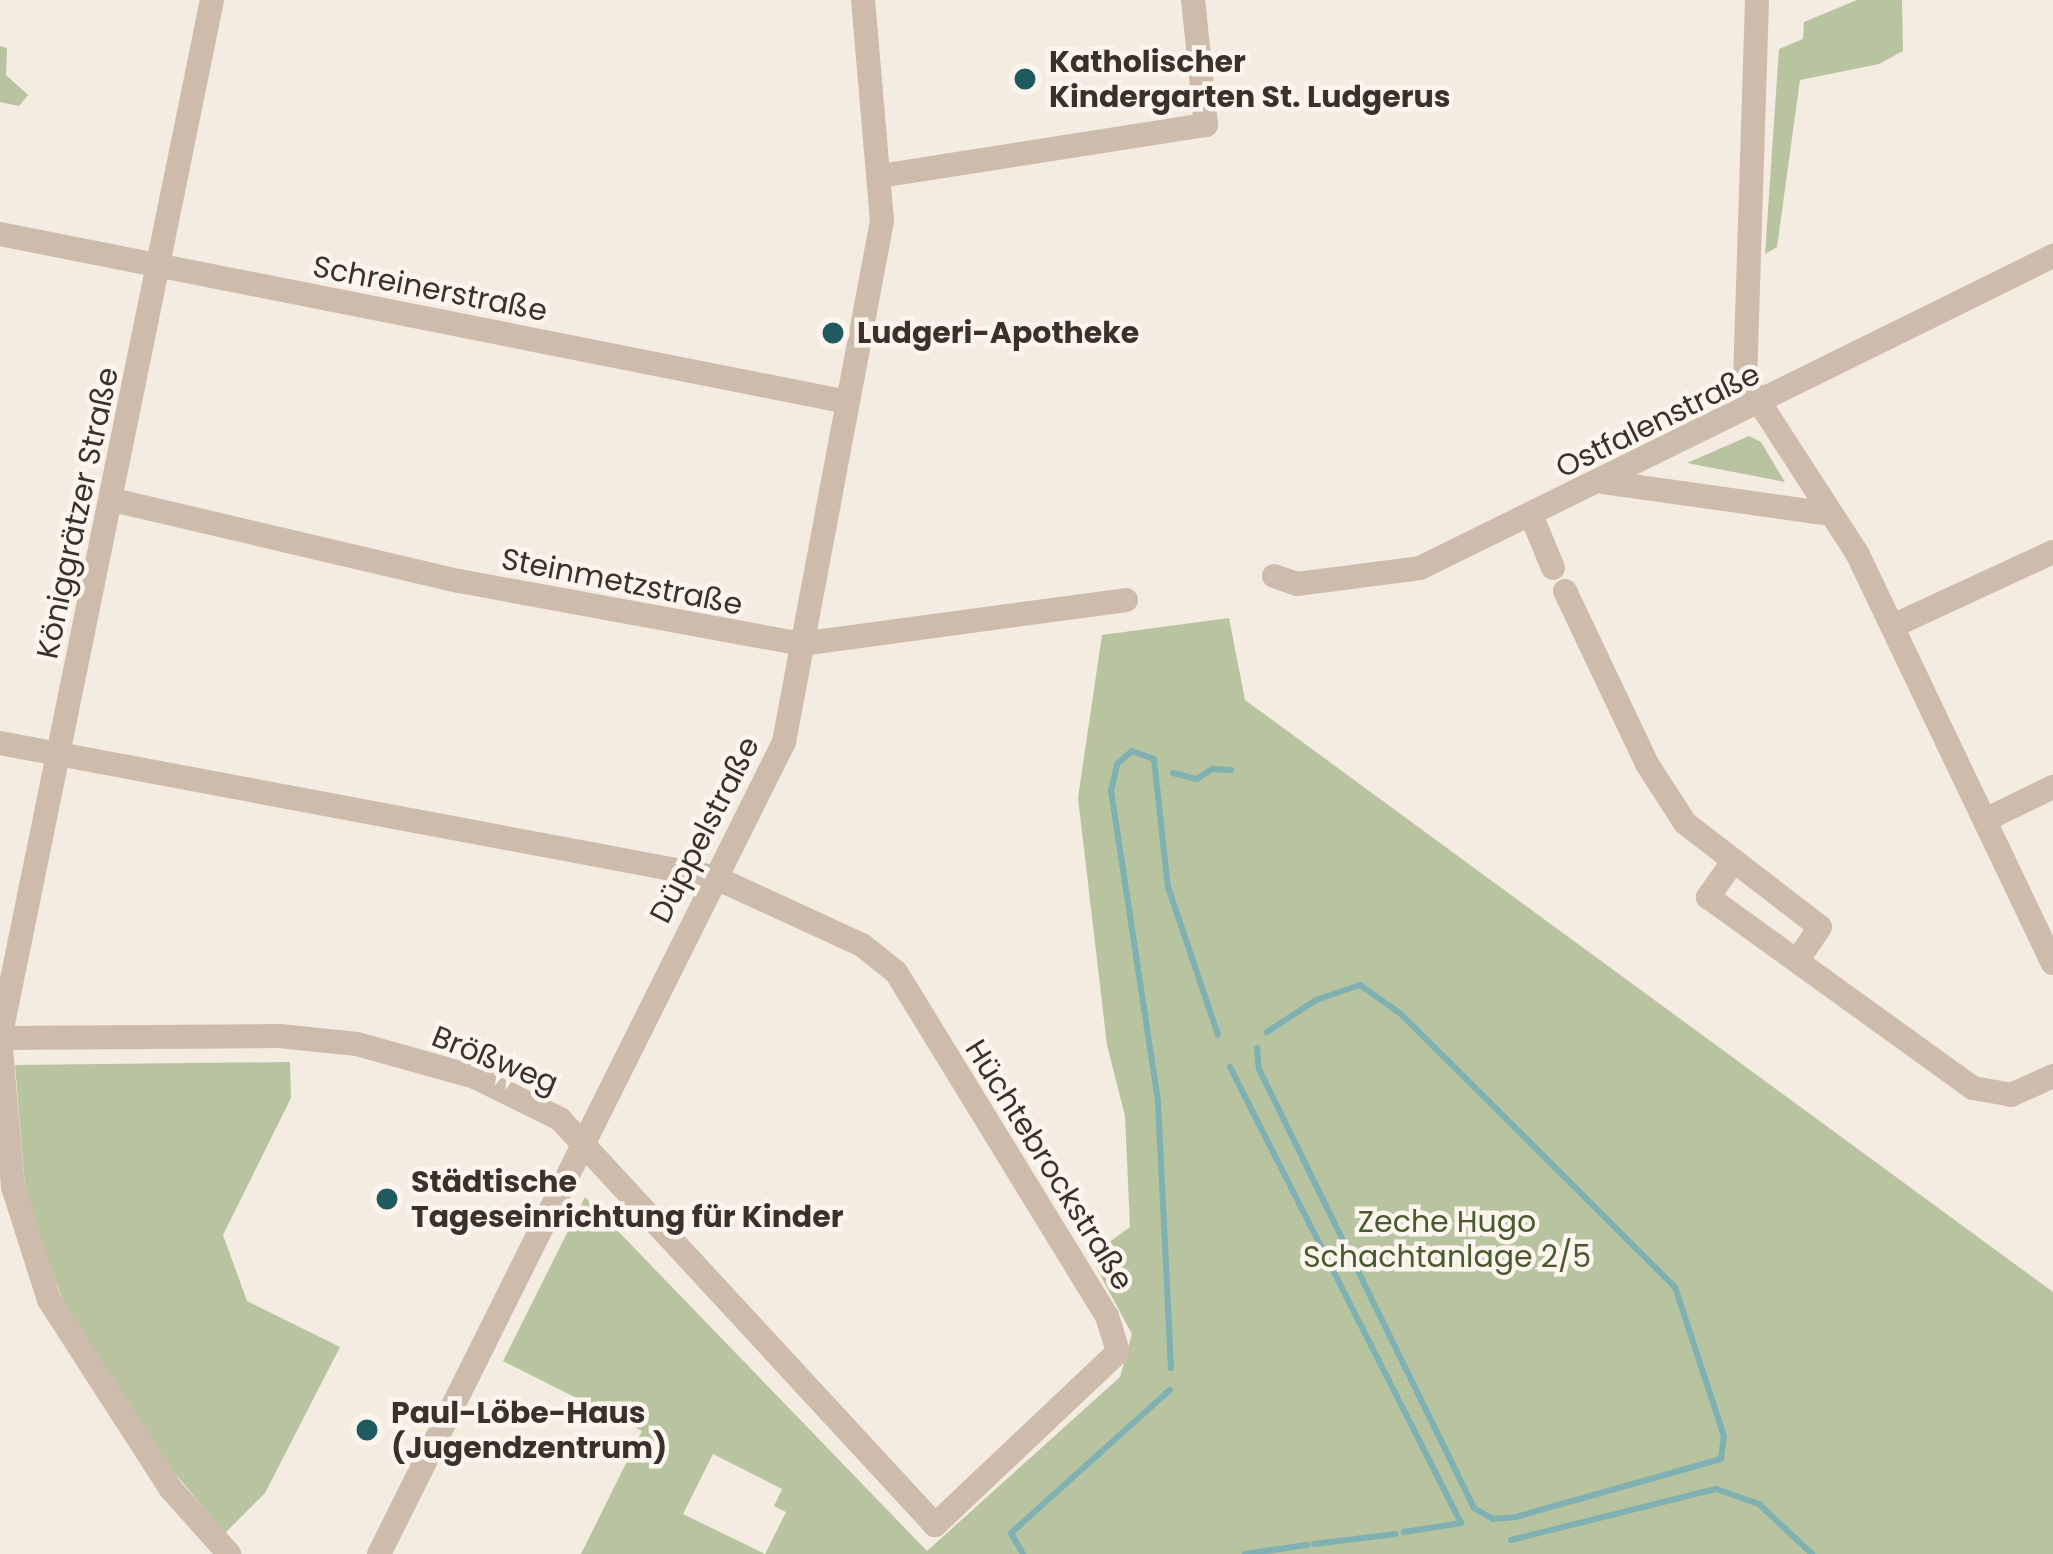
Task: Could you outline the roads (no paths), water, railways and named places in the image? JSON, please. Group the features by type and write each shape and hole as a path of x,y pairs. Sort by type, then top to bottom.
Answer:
{"street":[{"name":"Königgrätzer Straße","path":"212,0 0,1038 13,1187 50,1300 157,1470 229,1554"},
{"name":"Düppelstraße","path":"379,1554 784,742 882,221 863,0"},
{"path":"880,176 1206,125 1193,0"},
{"path":"1756,0 1742,354 1759,404 1831,514 1895,625 2053,964"},
{"name":"Schreinerstraße","path":"0,234 848,402"},
{"name":"Ostfalenstraße","path":"1274,576 1297,584 1420,568 1532,517 2053,256"},
{"path":"1603,482 1831,514"},
{"name":"Steinmetzstraße","path":"113,500 459,581 801,644 1126,600"},
{"path":"1532,517 1553,568"},
{"path":"1895,625 2053,552"},
{"path":"1565,592 1647,764 1685,823 1820,927 1797,962"},
{"path":"0,742 714,877"},
{"path":"1987,819 2053,788"},
{"path":"1732,863 1708,897 1973,1088 2011,1095 2053,1076"},
{"name":"Hüchtebrockstraße","path":"714,877 862,945 896,972 1118,1338 1106,1371 935,1526"},
{"name":"Brößweg","path":"0,1038 280,1036 357,1044 475,1077 586,1142 935,1526"}],"waterway":[{"path":"1171,1368 1158,1101 1111,791 1117,764 1132,751 1154,759 1168,887 1218,1035"},
{"path":"1173,773 1197,779 1212,769 1231,770"},
{"path":"1257,1048 1259,1069 1474,1508 1493,1519 1516,1517 1721,1459 1724,1436 1675,1287 1401,1014 1360,985 1316,1000 1267,1032"},
{"path":"1230,1067 1461,1523 1404,1532"},
{"path":"1023,1554 1011,1533 1170,1390"},
{"path":"1511,1540 1716,1489 1759,1504 1812,1554"},
{"path":"1314,1544 1395,1534"},
{"path":"1245,1554 1307,1545"}],"place":[{"name":"Katholischer Kindergarten St. Ludgerus","path":"1025,79"},
{"name":"Ludgeri-Apotheke","path":"833,333"},
{"name":"Städtische Tageseinrichtung für Kinder","path":"387,1199"},
{"name":"Paul-Löbe-Haus (Jugendzentrum)","path":"367,1430"}],"park label":[{"name":"Zeche Hugo Schachtanlage 2/5","path":"1447,1239"}]}
